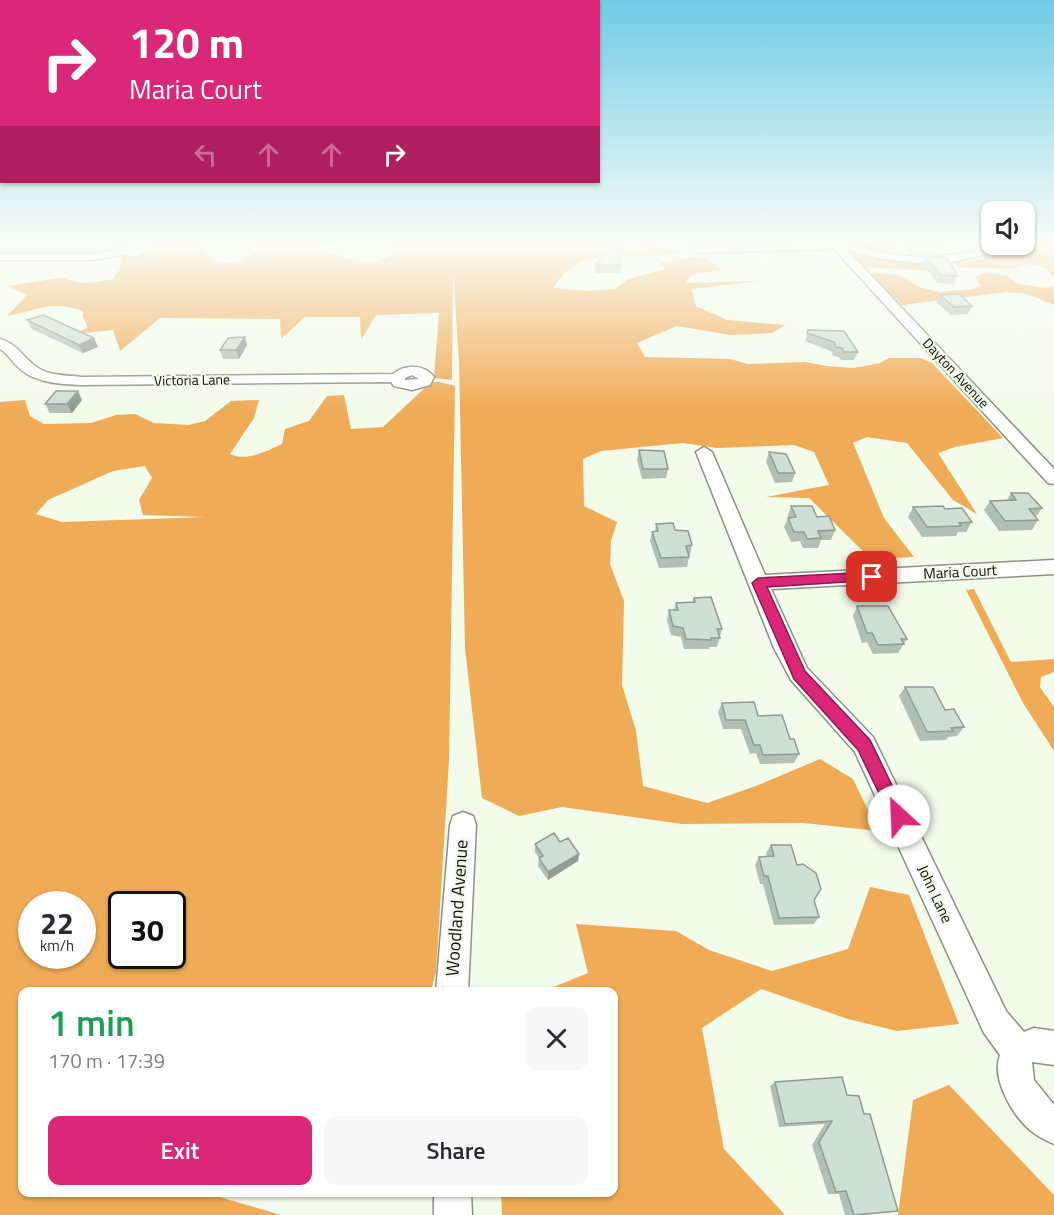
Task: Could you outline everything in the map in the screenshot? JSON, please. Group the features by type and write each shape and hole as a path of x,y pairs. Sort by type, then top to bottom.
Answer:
{"street":[{"name":"Dayton Avenue","path":"886,298 1054,479"},
{"name":"Victoria Lane","path":"0,343 13,351 27,369 55,379 81,381 397,378"},
{"name":"John Lane","path":"704,452 758,583 799,674 864,745 995,1022 1006,1038 1020,1050"},
{"name":"Maria Court","path":"758,583 1054,567"},
{"name":"Woodland Avenue","path":"452,987 462,825"},
{"path":"1054,1048 1029,1045 1020,1050 1015,1059 1014,1071 1017,1084 1035,1112 1054,1126"},
{"path":"452,1197 453,1215"}],"shaded area":[{"path":"24,298 453,298 452,380 434,378 439,313 376,315 361,340 360,317 305,317 281,339 280,319 160,318 120,351 113,330 75,334 88,327 83,311 53,306 7,316"},
{"path":"455,298 694,298 696,306 727,320 785,325 772,333 731,335 677,326 637,343 645,357 730,359 748,364 805,362 854,368 880,363 889,358 921,358 932,363 1003,438 955,447 938,453 977,514 953,500 907,443 867,437 853,443 884,518 914,557 871,559 809,498 766,497 829,485 814,452 794,445 717,448 683,443 601,451 583,459 584,506 617,522 611,541 610,564 624,601 622,685 636,731 643,786 707,803 756,786 820,759 853,779 878,831 804,823 682,824 562,807 519,816 482,798 465,648 459,362"},
{"path":"895,298 961,298 902,305"},
{"path":"1036,298 1054,298 1054,305"},
{"path":"431,382 455,386 449,760 436,972 432,987 18,987 18,1197 220,1197 281,1215 0,1215 0,402 25,400 30,416 44,424 91,423 116,415 135,414 154,423 189,425 205,421 231,401 259,400 254,418 230,454 243,457 256,455 282,444 285,429 309,421 327,396 344,395 351,429 383,427","holes":["145,466 152,478 139,500 143,515 205,517 62,522 36,514 48,500 113,471"]},
{"path":"974,589 1011,662 1054,659 1054,672 1041,677 1040,687 1054,707 1054,751 1023,703 966,590"},
{"path":"870,887 909,895 959,1024 897,1031 848,1019 761,989 702,1028 724,1149 785,1215 502,1215 501,1197 618,1197 618,987 554,987 588,973 576,924 676,931 709,950 772,971 848,949"},
{"path":"949,1085 1054,1195 1054,1215 898,1215 913,1100"}],"building":[{"path":"943,298 963,298 972,306 954,307"},
{"path":"43,315 94,338 79,345 27,320"},
{"path":"808,330 844,331 858,352 844,352 842,348 836,347 834,342 807,333"},
{"path":"245,337 236,350 220,350 228,338"},
{"path":"56,391 78,391 67,404 45,404"},
{"path":"639,450 664,451 668,469 643,469"},
{"path":"769,452 786,454 795,473 778,473"},
{"path":"1011,493 1028,493 1042,508 1029,509 1038,520 1005,521 990,501 1016,500"},
{"path":"791,506 812,506 817,517 829,516 835,530 818,531 821,538 807,539 804,532 794,532 788,518 796,517"},
{"path":"943,506 945,509 962,508 972,522 959,523 961,526 927,527 913,507"},
{"path":"673,523 675,530 688,531 692,545 686,546 689,557 661,558 652,532 658,531 656,524"},
{"path":"711,597 722,629 717,629 720,638 686,639 683,628 673,626 669,610 678,610 676,603 695,602 694,598"},
{"path":"857,606 888,606 907,639 901,639 904,644 878,645 872,633 867,633"},
{"path":"905,687 933,687 945,710 954,709 964,727 951,728 953,731 927,732"},
{"path":"754,702 758,716 782,715 790,739 794,739 799,754 763,755 760,745 754,745 745,720 726,720 722,703"},
{"path":"554,833 560,842 568,838 579,854 548,872 539,858 543,856 535,844"},
{"path":"771,845 791,845 797,865 803,864 816,873 821,889 814,900 819,917 779,918 768,876 764,876 759,857 774,856"},
{"path":"842,1077 847,1095 859,1096 864,1114 870,1114 898,1211 854,1215 846,1191 836,1192 819,1142 832,1121 785,1124 775,1082"}],"route":[{"path":"872,577 758,583 785,648 799,674 864,745 899,816"}]}
